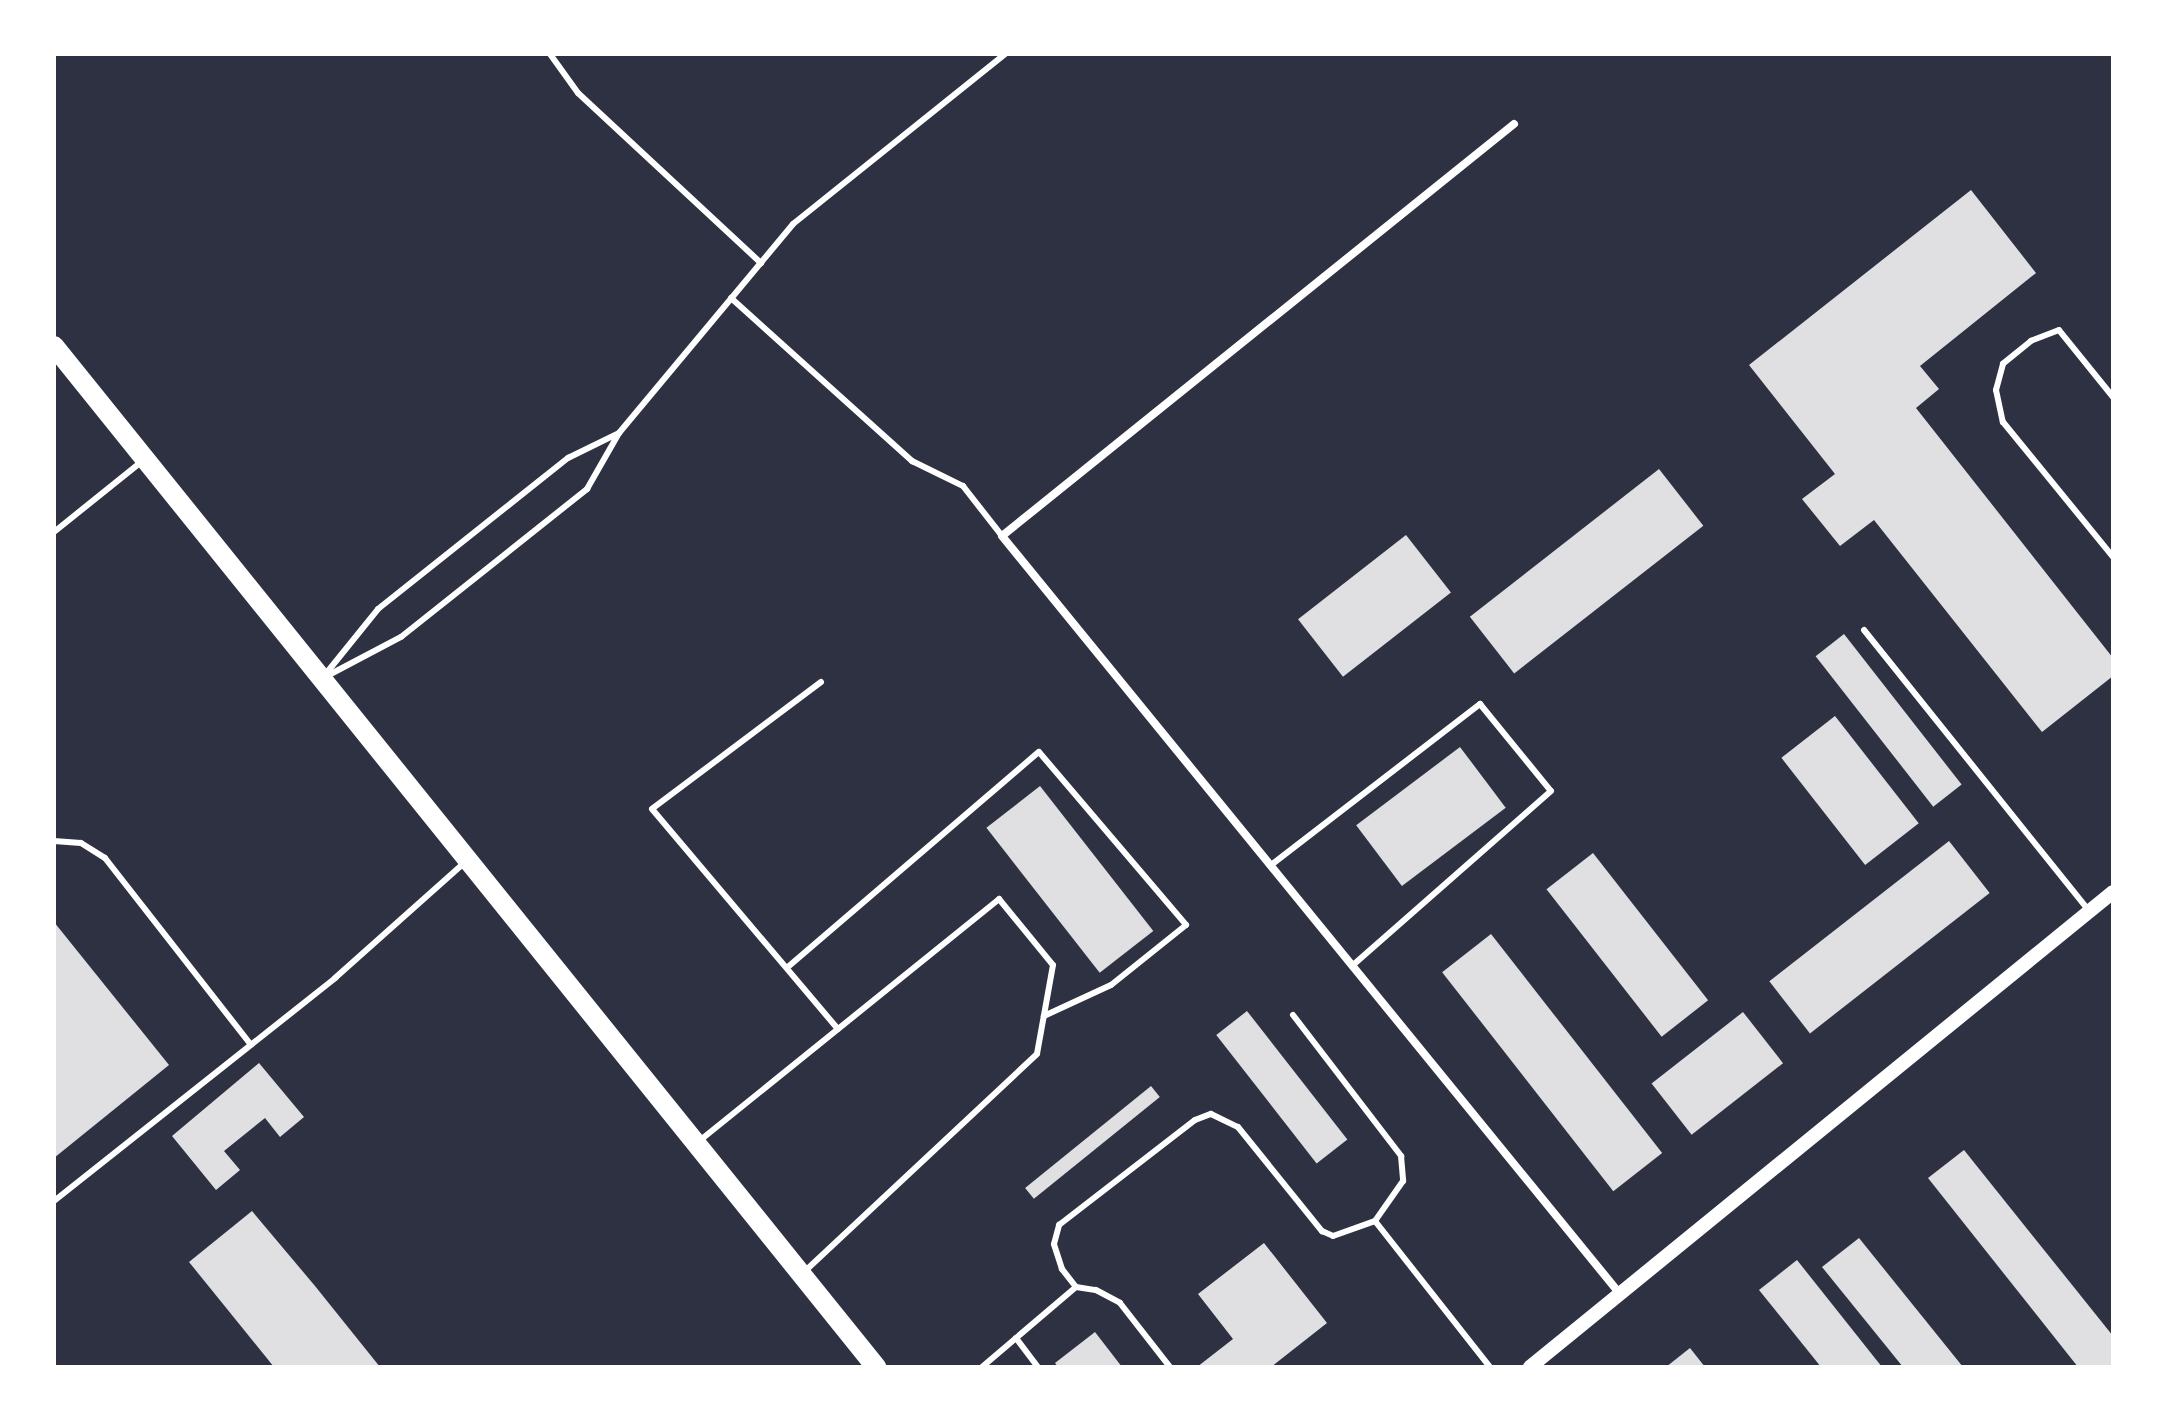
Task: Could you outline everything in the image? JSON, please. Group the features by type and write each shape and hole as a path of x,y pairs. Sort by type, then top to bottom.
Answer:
{"main road":[{"path":"54,346 876,1367"}],"street":[{"path":"1514,124 1002,536 1620,1294"},
{"path":"1530,1367 2113,892"}],"lane":[{"path":"550,54 578,93 761,263"},
{"path":"321,678 401,637 587,489 619,433 793,224 1005,54"},
{"path":"731,298 912,461 963,486 1002,536"},
{"path":"2113,397 2059,330 2031,341 2003,364 1996,390 2003,422 2113,557"},
{"path":"321,678 378,609 568,458 619,433"},
{"path":"54,532 145,459"},
{"path":"1864,630 2089,911"},
{"path":"821,682 652,809 789,966 838,1029"},
{"path":"1271,865 1480,704 1551,791 1352,966"},
{"path":"789,966 1039,752 1186,925 1111,985 1044,1016"},
{"path":"54,841 81,843 105,858 251,1045"},
{"path":"54,1201 335,978 468,860"},
{"path":"696,1144 999,899 1053,965 1037,1054 801,1275"},
{"path":"1170,1367 1120,1303 1096,1290 1076,1287 1062,1269 1054,1244 1059,1225 1195,1120 1211,1114 1238,1127 1322,1231 1333,1236 1375,1221 1403,1181 1401,1156 1293,1015"},
{"path":"1375,1221 1490,1367"},
{"path":"982,1367 1076,1287"},
{"path":"1016,1338 1038,1367"}],"building":[{"path":"1971,190 2036,273 1920,366 1939,389 1916,408 2113,658 2113,676 2042,732 1874,520 1840,546 1802,499 1835,474 1749,365"},
{"path":"1659,469 1703,526 1514,673 1470,617"},
{"path":"1406,535 1451,593 1343,677 1298,619"},
{"path":"1844,634 1962,785 1933,807 1816,656"},
{"path":"1835,716 1919,823 1865,865 1781,758"},
{"path":"1460,747 1506,808 1402,886 1356,825"},
{"path":"1040,786 1153,931 1100,973 986,828"},
{"path":"1949,841 1990,893 1810,1033 1769,981"},
{"path":"1593,853 1708,1000 1662,1037 1547,889"},
{"path":"54,922 169,1065 54,1158"},
{"path":"1491,934 1662,1153 1613,1191 1442,972"},
{"path":"1247,1011 1347,1139 1317,1163 1216,1035"},
{"path":"1743,1012 1783,1063 1692,1135 1652,1083"},
{"path":"259,1063 304,1117 280,1137 265,1118 224,1151 240,1170 216,1190 172,1136"},
{"path":"1151,1086 1160,1097 1034,1199 1025,1188"},
{"path":"1964,1150 2113,1336 2113,1367 2078,1367 1928,1178"},
{"path":"252,1211 380,1367 274,1367 189,1262"},
{"path":"1859,1238 1963,1367 1903,1367 1822,1267"},
{"path":"1264,1243 1327,1323 1271,1367 1197,1367 1233,1339 1198,1294"},
{"path":"1797,1260 1882,1367 1821,1367 1759,1290"},
{"path":"1095,1332 1122,1367 1058,1367 1055,1363"},
{"path":"1690,1348 1705,1367 1666,1367"}]}
